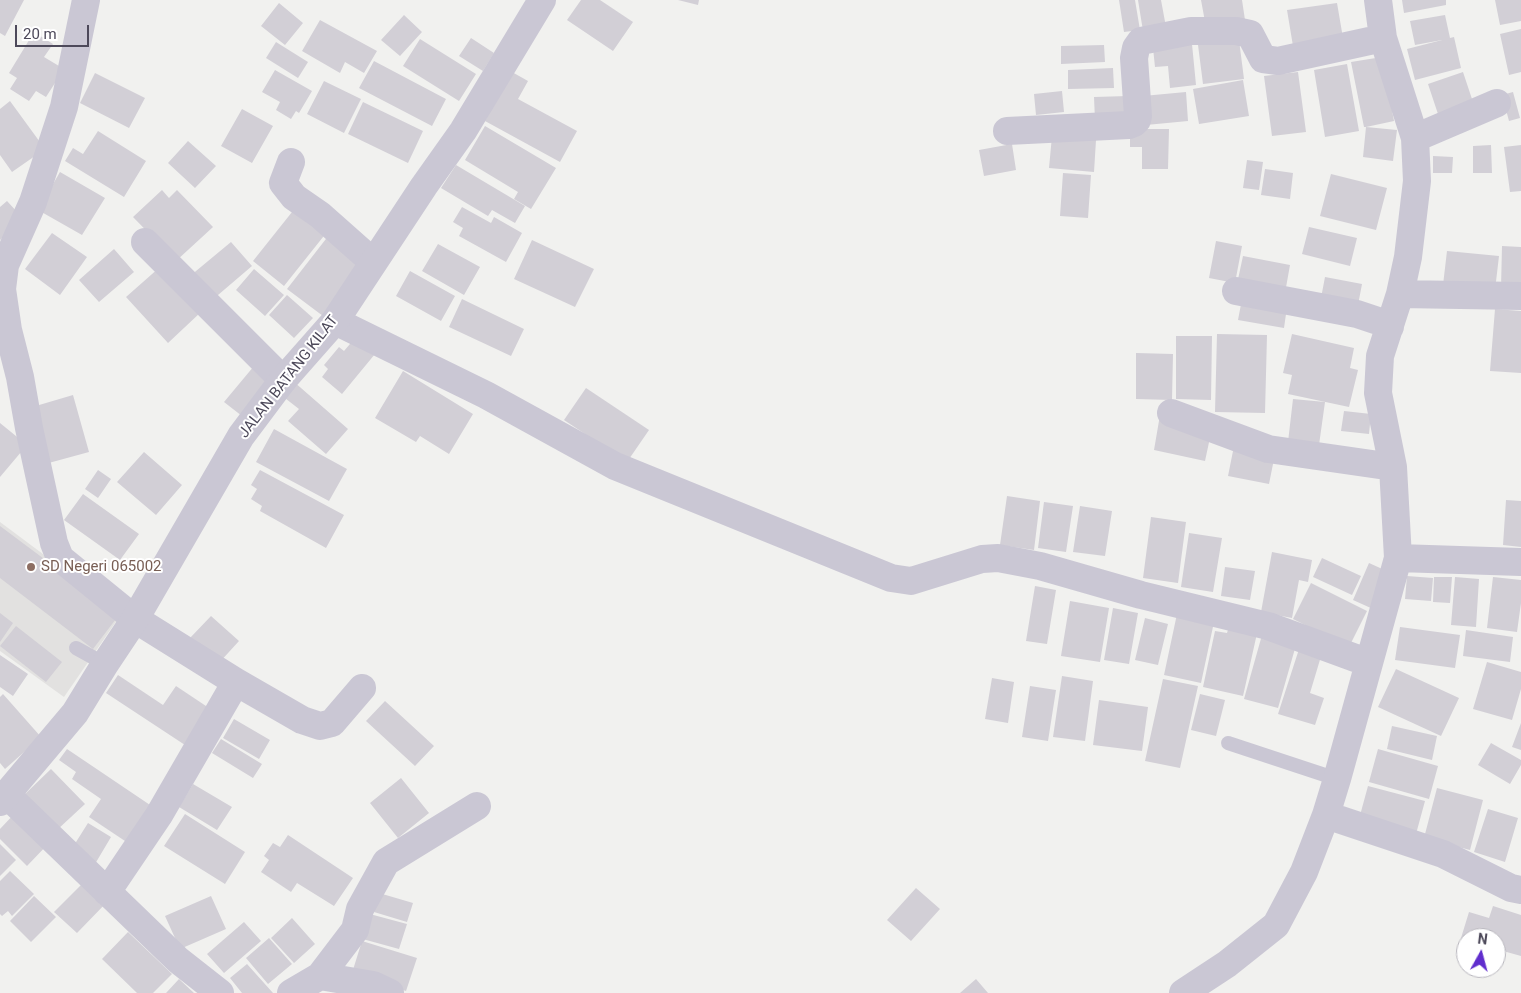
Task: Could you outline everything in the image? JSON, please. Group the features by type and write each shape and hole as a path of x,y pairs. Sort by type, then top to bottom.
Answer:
{"street":[{"path":"86,0 64,107 33,202 5,265 2,289 8,330 10,381 29,428 54,542 60,558 136,620 236,682 302,720 320,726 332,723 362,688"},
{"name":"JALAN BATANG KILAT","path":"3,798 75,713 105,664 136,620 241,436 283,380 335,321 463,131 542,0"},
{"path":"1183,993 1227,964 1276,925 1304,872 1326,815 1337,779 1398,558 1393,467 1378,392 1380,356 1400,294 1408,257 1416,181 1415,138 1383,38 1378,0"},
{"path":"1007,131 1129,125 1134,123 1138,116 1134,58 1136,48 1141,41 1191,31 1236,31 1250,34 1263,60 1278,61 1383,38"},
{"path":"1415,138 1497,103"},
{"path":"291,162 283,183 294,197 320,215 373,262"},
{"path":"145,242 283,380"},
{"path":"1236,291 1357,314 1381,322 1390,328"},
{"path":"1400,294 1521,296"},
{"path":"335,321 486,395 615,466 891,578 911,581 982,559 998,558 1040,566 1141,596 1268,626 1369,663"},
{"path":"1171,413 1268,449 1393,467"},
{"path":"1398,558 1521,562"},
{"path":"108,892 159,815 236,682"},
{"path":"3,798 108,892 178,960 220,993"},
{"path":"291,993 320,976 355,930 360,909 386,862 477,806"},
{"path":"1326,815 1443,854 1511,888 1521,890"},
{"path":"320,976 373,985 390,993"}],"lane":[{"path":"76,648 105,664"},
{"path":"1228,743 1337,779"}],"shaded area":[{"name":"SD Negeri 065002","path":"0,522 122,613 64,697 0,651"}],"building":[{"path":"0,0 24,0 5,36 0,33"},
{"path":"581,0 600,0 633,22 613,51 567,20"},
{"path":"678,0 699,0 698,5"},
{"path":"1119,0 1135,0 1140,30 1124,32"},
{"path":"1138,0 1161,0 1166,27 1143,31"},
{"path":"1201,0 1242,0 1245,20 1206,27"},
{"path":"1402,0 1446,0 1446,5 1404,13"},
{"path":"1495,0 1521,0 1521,21 1500,25"},
{"path":"279,3 303,23 285,45 261,26"},
{"path":"1337,3 1343,38 1293,46 1287,10"},
{"path":"404,15 422,32 400,56 381,40"},
{"path":"1445,15 1450,38 1454,37 1461,68 1415,80 1407,49 1442,40 1415,45 1410,21"},
{"path":"320,20 377,51 364,73 345,62 340,73 302,51"},
{"path":"1521,29 1521,72 1509,75 1500,34"},
{"path":"34,32 53,44 44,57 64,69 46,97 36,91 29,101 10,89 17,78 9,73"},
{"path":"471,38 494,53 483,71 459,56"},
{"path":"420,39 476,74 459,101 403,66"},
{"path":"1239,40 1244,79 1203,84 1198,45"},
{"path":"276,42 308,62 298,78 266,58"},
{"path":"1192,44 1196,85 1170,88 1168,66 1155,67 1153,48"},
{"path":"1104,45 1105,62 1061,64 1061,46"},
{"path":"1382,57 1394,121 1364,127 1351,62"},
{"path":"374,61 446,99 432,126 359,88"},
{"path":"1347,64 1359,131 1325,137 1314,70"},
{"path":"1113,68 1114,88 1068,89 1068,70"},
{"path":"275,70 312,91 299,113 296,111 291,119 276,110 280,102 262,92"},
{"path":"512,72 528,81 518,99 577,131 560,162 485,121"},
{"path":"1298,72 1306,132 1272,136 1264,76"},
{"path":"1463,72 1474,105 1439,117 1428,84"},
{"path":"95,73 145,98 129,128 80,103"},
{"path":"1243,80 1249,116 1199,124 1193,89"},
{"path":"324,81 361,99 344,133 307,114"},
{"path":"1062,91 1064,112 1036,115 1034,94"},
{"path":"1186,92 1188,121 1146,125 1143,96"},
{"path":"1513,92 1520,118 1509,121 1502,95"},
{"path":"1128,96 1128,119 1095,120 1094,97"},
{"path":"10,101 45,149 12,172 0,155 0,109"},
{"path":"363,102 423,131 408,163 348,134"},
{"path":"242,109 273,126 252,163 221,146"},
{"path":"485,126 556,168 531,209 514,199 518,192 465,160"},
{"path":"1366,127 1397,130 1393,161 1363,157"},
{"path":"1130,129 1169,129 1168,169 1142,169 1142,147 1130,147"},
{"path":"98,131 146,161 124,197 65,161 73,148 83,154"},
{"path":"1052,136 1096,140 1094,172 1049,168"},
{"path":"188,141 216,166 195,188 168,163"},
{"path":"1012,144 1016,170 984,176 979,150"},
{"path":"1491,145 1492,173 1473,173 1473,146"},
{"path":"1521,145 1521,191 1510,192 1504,147"},
{"path":"1433,156 1453,157 1452,173 1433,173"},
{"path":"1247,160 1263,162 1259,190 1243,188"},
{"path":"456,165 525,206 515,223 492,210 488,216 441,188"},
{"path":"1265,169 1293,173 1290,199 1261,195"},
{"path":"60,172 105,198 82,235 38,210"},
{"path":"1063,173 1091,175 1088,218 1060,216"},
{"path":"1331,174 1387,188 1376,230 1320,216"},
{"path":"162,190 169,198 177,190 213,227 176,261 133,217"},
{"path":"7,201 19,214 13,228 0,240 0,207"},
{"path":"296,207 327,232 284,286 253,261"},
{"path":"462,207 491,223 494,217 522,233 506,262 459,236 463,228 453,222"},
{"path":"1309,227 1357,238 1350,266 1302,254"},
{"path":"52,233 87,257 60,295 25,269"},
{"path":"329,235 364,263 323,316 287,289"},
{"path":"532,240 594,269 575,307 514,279"},
{"path":"1216,241 1242,246 1235,283 1209,278"},
{"path":"231,242 252,266 211,301 190,276"},
{"path":"438,244 480,267 464,295 422,271"},
{"path":"1502,246 1521,247 1521,289 1501,288"},
{"path":"114,249 134,272 99,302 79,280"},
{"path":"1447,251 1499,256 1495,290 1443,285"},
{"path":"1243,256 1290,265 1285,293 1237,284"},
{"path":"160,267 201,312 168,343 126,297"},
{"path":"254,269 284,295 265,316 236,290"},
{"path":"410,271 455,296 441,321 396,296"},
{"path":"1325,277 1362,284 1358,305 1321,298"},
{"path":"287,295 313,318 294,338 269,315"},
{"path":"462,299 524,329 511,356 449,327"},
{"path":"1242,299 1287,307 1284,328 1238,320"},
{"path":"1495,309 1521,311 1521,373 1490,371"},
{"path":"1217,334 1267,335 1265,413 1215,412"},
{"path":"1292,334 1354,348 1350,368 1358,370 1349,407 1288,394 1292,375 1283,373"},
{"path":"1176,336 1212,336 1211,400 1176,399"},
{"path":"355,338 375,354 342,394 322,377 328,369 324,365 339,347 344,351"},
{"path":"1136,353 1173,354 1172,400 1136,399"},
{"path":"254,366 271,380 242,416 224,402"},
{"path":"403,371 473,414 449,454 420,436 416,442 375,418"},
{"path":"293,381 348,429 326,454 288,421 299,409 281,395"},
{"path":"586,388 649,430 627,462 564,420"},
{"path":"73,395 89,452 45,464 29,408"},
{"path":"1293,399 1325,402 1319,445 1288,442"},
{"path":"1344,411 1371,414 1369,434 1341,431"},
{"path":"1160,415 1211,433 1205,461 1154,450"},
{"path":"0,423 27,445 0,477"},
{"path":"274,429 347,469 329,501 256,462"},
{"path":"1234,446 1275,454 1269,484 1228,476"},
{"path":"144,452 182,485 156,515 117,482"},
{"path":"98,470 111,479 98,498 85,489"},
{"path":"260,470 344,515 326,548 260,511 262,506 251,499 257,489 251,485"},
{"path":"83,494 139,534 120,560 64,520"},
{"path":"1007,496 1040,501 1034,550 1000,545"},
{"path":"1506,500 1521,501 1521,547 1503,545"},
{"path":"1044,502 1073,506 1066,552 1038,548"},
{"path":"1080,506 1112,511 1105,556 1073,552"},
{"path":"1151,517 1186,522 1178,583 1143,578"},
{"path":"0,526 119,615 93,649 0,578"},
{"path":"1189,533 1222,538 1213,592 1181,587"},
{"path":"1272,552 1312,560 1308,582 1299,580 1292,618 1261,612"},
{"path":"1322,558 1361,576 1352,595 1313,577"},
{"path":"1369,563 1389,572 1373,609 1353,600"},
{"path":"1225,567 1255,571 1250,600 1221,596"},
{"path":"1407,576 1433,578 1431,601 1405,599"},
{"path":"1434,577 1452,577 1450,603 1433,602"},
{"path":"1455,577 1479,579 1476,627 1451,625"},
{"path":"1493,577 1521,580 1521,603 1517,632 1487,628"},
{"path":"1311,583 1367,611 1349,647 1293,619"},
{"path":"1035,586 1056,590 1047,644 1026,641"},
{"path":"1070,601 1109,608 1100,662 1061,656"},
{"path":"1113,608 1138,613 1129,664 1104,660"},
{"path":"0,613 13,623 0,642"},
{"path":"1177,614 1214,622 1201,683 1164,675"},
{"path":"211,616 239,641 218,664 190,638"},
{"path":"1145,618 1168,624 1158,665 1135,660"},
{"path":"1230,623 1258,629 1243,696 1203,687 1215,631 1227,633"},
{"path":"16,626 62,662 46,682 0,646"},
{"path":"1400,627 1460,635 1455,668 1395,660"},
{"path":"1466,630 1513,637 1510,662 1463,656"},
{"path":"1262,635 1296,645 1278,708 1244,699"},
{"path":"1300,646 1322,653 1310,693 1324,698 1315,725 1278,714"},
{"path":"0,655 28,674 13,696 0,687"},
{"path":"1487,662 1521,672 1521,689 1512,720 1473,709"},
{"path":"1396,669 1459,698 1441,736 1378,707"},
{"path":"118,675 163,705 176,686 209,708 185,745 106,693"},
{"path":"1062,676 1093,681 1085,741 1053,737"},
{"path":"992,678 1014,682 1008,723 985,719"},
{"path":"1163,679 1198,686 1180,768 1145,761"},
{"path":"1030,686 1056,690 1048,741 1022,737"},
{"path":"3,694 41,737 5,769 0,763 0,697"},
{"path":"1200,694 1225,700 1216,736 1191,730"},
{"path":"1099,700 1148,707 1142,751 1093,745"},
{"path":"385,701 434,746 415,766 366,721"},
{"path":"234,719 270,740 259,759 223,738"},
{"path":"1521,723 1521,750 1512,747"},
{"path":"1392,726 1437,736 1432,760 1387,749"},
{"path":"221,739 262,764 253,778 212,753"},
{"path":"1491,743 1521,760 1521,765 1510,784 1478,765"},
{"path":"67,749 156,809 131,845 89,817 101,799 72,779 76,772 59,760"},
{"path":"1378,749 1438,766 1429,799 1369,782"},
{"path":"51,769 85,804 57,830 24,795"},
{"path":"401,778 429,813 398,838 370,803"},
{"path":"193,784 232,807 217,830 179,807"},
{"path":"1368,786 1425,801 1416,834 1359,819"},
{"path":"1437,788 1483,800 1470,850 1424,838"},
{"path":"1488,809 1518,818 1505,862 1474,852"},
{"path":"16,812 49,843 27,866 0,839 0,829"},
{"path":"185,814 245,852 225,884 164,846"},
{"path":"88,823 111,837 95,864 71,850"},
{"path":"288,835 353,878 334,906 297,883 291,892 261,872 269,860 264,856 273,843 280,847"},
{"path":"0,844 16,860 0,876"},
{"path":"10,871 34,894 12,916 8,911 2,916 0,914 0,881"},
{"path":"87,879 109,900 77,933 54,912"},
{"path":"916,888 940,909 911,941 887,920"},
{"path":"379,893 413,903 407,922 374,912"},
{"path":"34,896 56,917 31,942 10,921"},
{"path":"211,896 226,929 180,949 165,916"},
{"path":"1493,906 1521,915 1521,956 1506,952 1506,928 1464,928 1469,912 1489,918"},
{"path":"366,913 407,924 399,949 359,938"},
{"path":"292,918 315,944 294,963 271,938"},
{"path":"244,922 261,941 224,973 207,954"},
{"path":"128,932 172,974 153,993 137,993 102,959"},
{"path":"269,938 292,964 268,984 246,958"},
{"path":"362,941 417,958 406,991 352,973"},
{"path":"247,964 273,993 242,993 230,978"},
{"path":"179,979 194,993 166,993"},
{"path":"976,979 988,993 960,993"}],"place":[{"name":"SD Negeri 065002","path":"31,567"}]}
